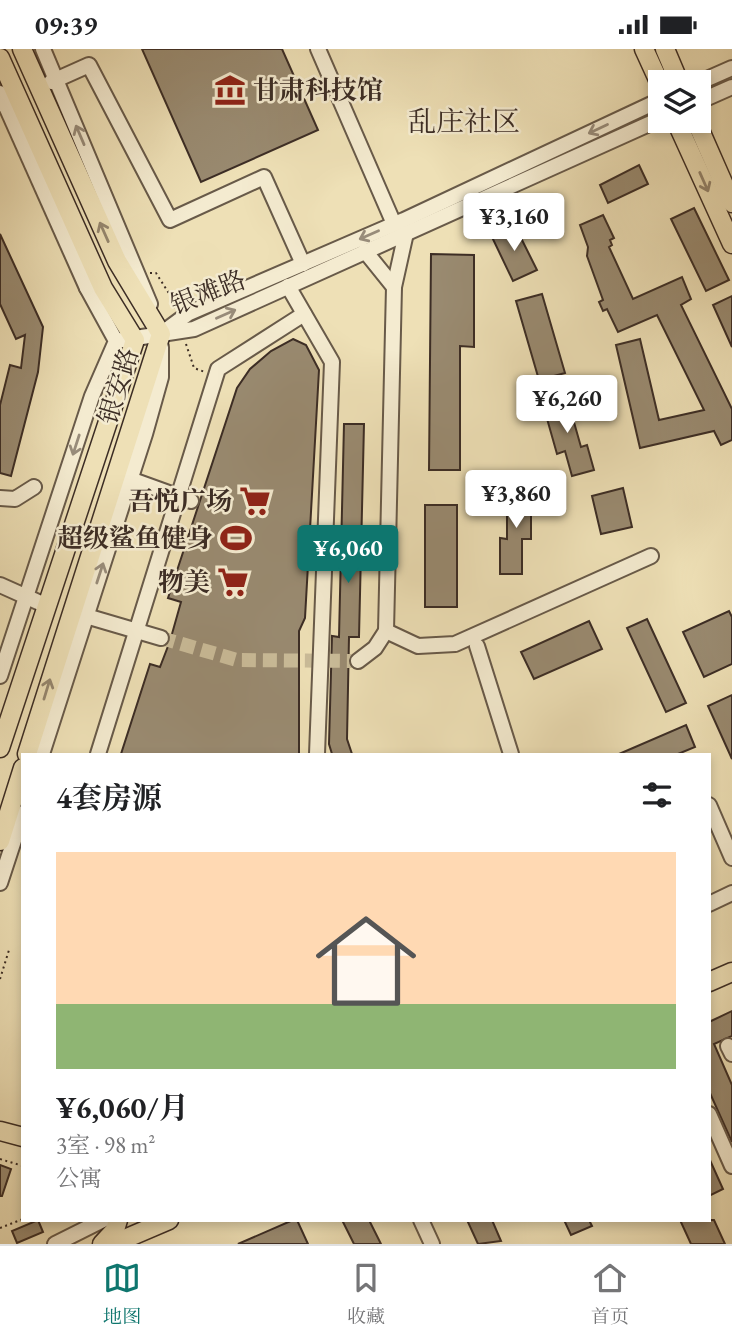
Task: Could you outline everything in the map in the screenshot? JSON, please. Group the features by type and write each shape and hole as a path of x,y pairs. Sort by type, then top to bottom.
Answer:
{"main road":[{"name":"银安路","path":"22,49 117,261 161,334 27,753"},
{"path":"644,49 654,70"},
{"path":"664,49 674,70"},
{"name":"银安路","path":"0,58 95,271 135,339 0,748"},
{"path":"681,133 732,244"},
{"path":"701,133 732,203"},
{"path":"12,840 21,781"},
{"path":"711,981 732,972"},
{"path":"0,1131 21,1136"},
{"path":"102,1244 115,1230 117,1222"},
{"path":"113,1244 140,1239 166,1222"}],"street":[{"path":"42,753 161,377 161,334 43,49"},
{"path":"318,49 400,228 394,287 386,631 375,648 358,661"},
{"path":"39,87 89,65 170,220 264,177 303,264"},
{"path":"711,77 732,68"},
{"path":"711,96 732,87"},
{"path":"0,93 87,288 116,341"},
{"name":"银滩路","path":"161,334 194,329 365,251 400,228 648,106"},
{"name":"银滩路","path":"161,334 189,313 303,264 400,228 648,123"},
{"path":"365,251 394,287"},
{"path":"87,288 95,271"},
{"path":"288,286 332,362 317,753"},
{"path":"98,753 183,498 218,369 304,314"},
{"path":"116,341 161,334"},
{"path":"0,676 92,396 116,341"},
{"path":"130,479 183,498"},
{"path":"0,498 15,499 34,487"},
{"path":"386,631 418,646 455,644 650,556"},
{"path":"0,585 47,605"},
{"path":"86,616 161,638"},
{"path":"477,646 511,753"},
{"path":"711,810 732,858"},
{"path":"0,883 21,818"},
{"path":"711,903 732,893"},
{"path":"713,1137 732,1166"},
{"path":"55,1244 99,1222"},
{"path":"422,1222 432,1244"}],"path":[{"path":"0,980 9,950"},
{"path":"0,1159 21,1166"},
{"path":"0,1228 21,1220"}],"building":[{"name":"甘肃科技馆","path":"142,49 282,49 318,130 201,182"},
{"path":"639,165 648,184 608,203 600,185"},
{"path":"694,208 729,280 706,291 671,219"},
{"path":"603,215 614,238 610,240 612,245 609,247 633,299 682,277 691,299 681,305 732,409 732,440 721,445 714,431 640,448 616,345 640,339 659,420 704,410 657,315 618,332 607,309 603,311 599,302 603,300 587,256 588,247 580,225"},
{"path":"514,224 537,270 513,281 491,235"},
{"path":"0,234 43,327 38,372 11,476 0,473 0,405 10,365 21,368 25,335 16,339 0,304"},
{"path":"431,254 474,255 474,347 460,346 460,470 429,470"},
{"path":"542,294 565,373 539,380 516,301"},
{"path":"732,296 732,347 713,305"},
{"name":"吾悦广场","path":"293,339 306,345 319,370 305,618 299,631 299,753 121,753 150,664 160,667 170,641 181,602 168,598 237,388 250,369 271,351"},
{"path":"566,394 581,447 587,445 594,470 572,476 565,451 557,454 542,401"},
{"path":"344,424 364,424 359,637 349,637 347,739 352,753 332,753 329,744 332,636 339,637"},
{"path":"507,487 531,487 531,539 522,539 522,574 500,574 500,538 507,539"},
{"path":"623,488 632,527 601,534 592,496"},
{"path":"425,505 457,505 457,607 425,607"},
{"path":"729,611 732,617 732,664 704,677 683,632"},
{"path":"647,619 686,703 666,712 627,628"},
{"path":"589,621 602,649 534,679 521,652"},
{"path":"732,695 732,759 708,706"},
{"path":"686,725 695,747 680,753 621,753"},
{"path":"732,1011 732,1036 714,1044 732,1085 732,1142 711,1095 711,1021"},
{"path":"711,1162 723,1189 711,1195"},
{"path":"0,1165 11,1169 2,1196 0,1196"},
{"path":"714,1220 725,1244 691,1244 681,1222"},
{"path":"39,1222 43,1232 17,1243 12,1231"},
{"path":"288,1222 298,1222 308,1244 238,1244"},
{"path":"343,1222 370,1222 381,1244 354,1244"},
{"path":"468,1222 493,1222 501,1241 478,1244"},
{"path":"565,1222 590,1222 592,1226 571,1235"}],"tunnel":[{"path":"161,638 237,660 358,661"}],"place":[{"name":"甘肃科技馆","path":"230,90"},
{"name":"吾悦广场","path":"255,501"},
{"name":"超级鲨鱼健身","path":"236,538"},
{"name":"物美","path":"233,582"}],"district":[{"name":"乱庄社区","path":"464,121"}]}
